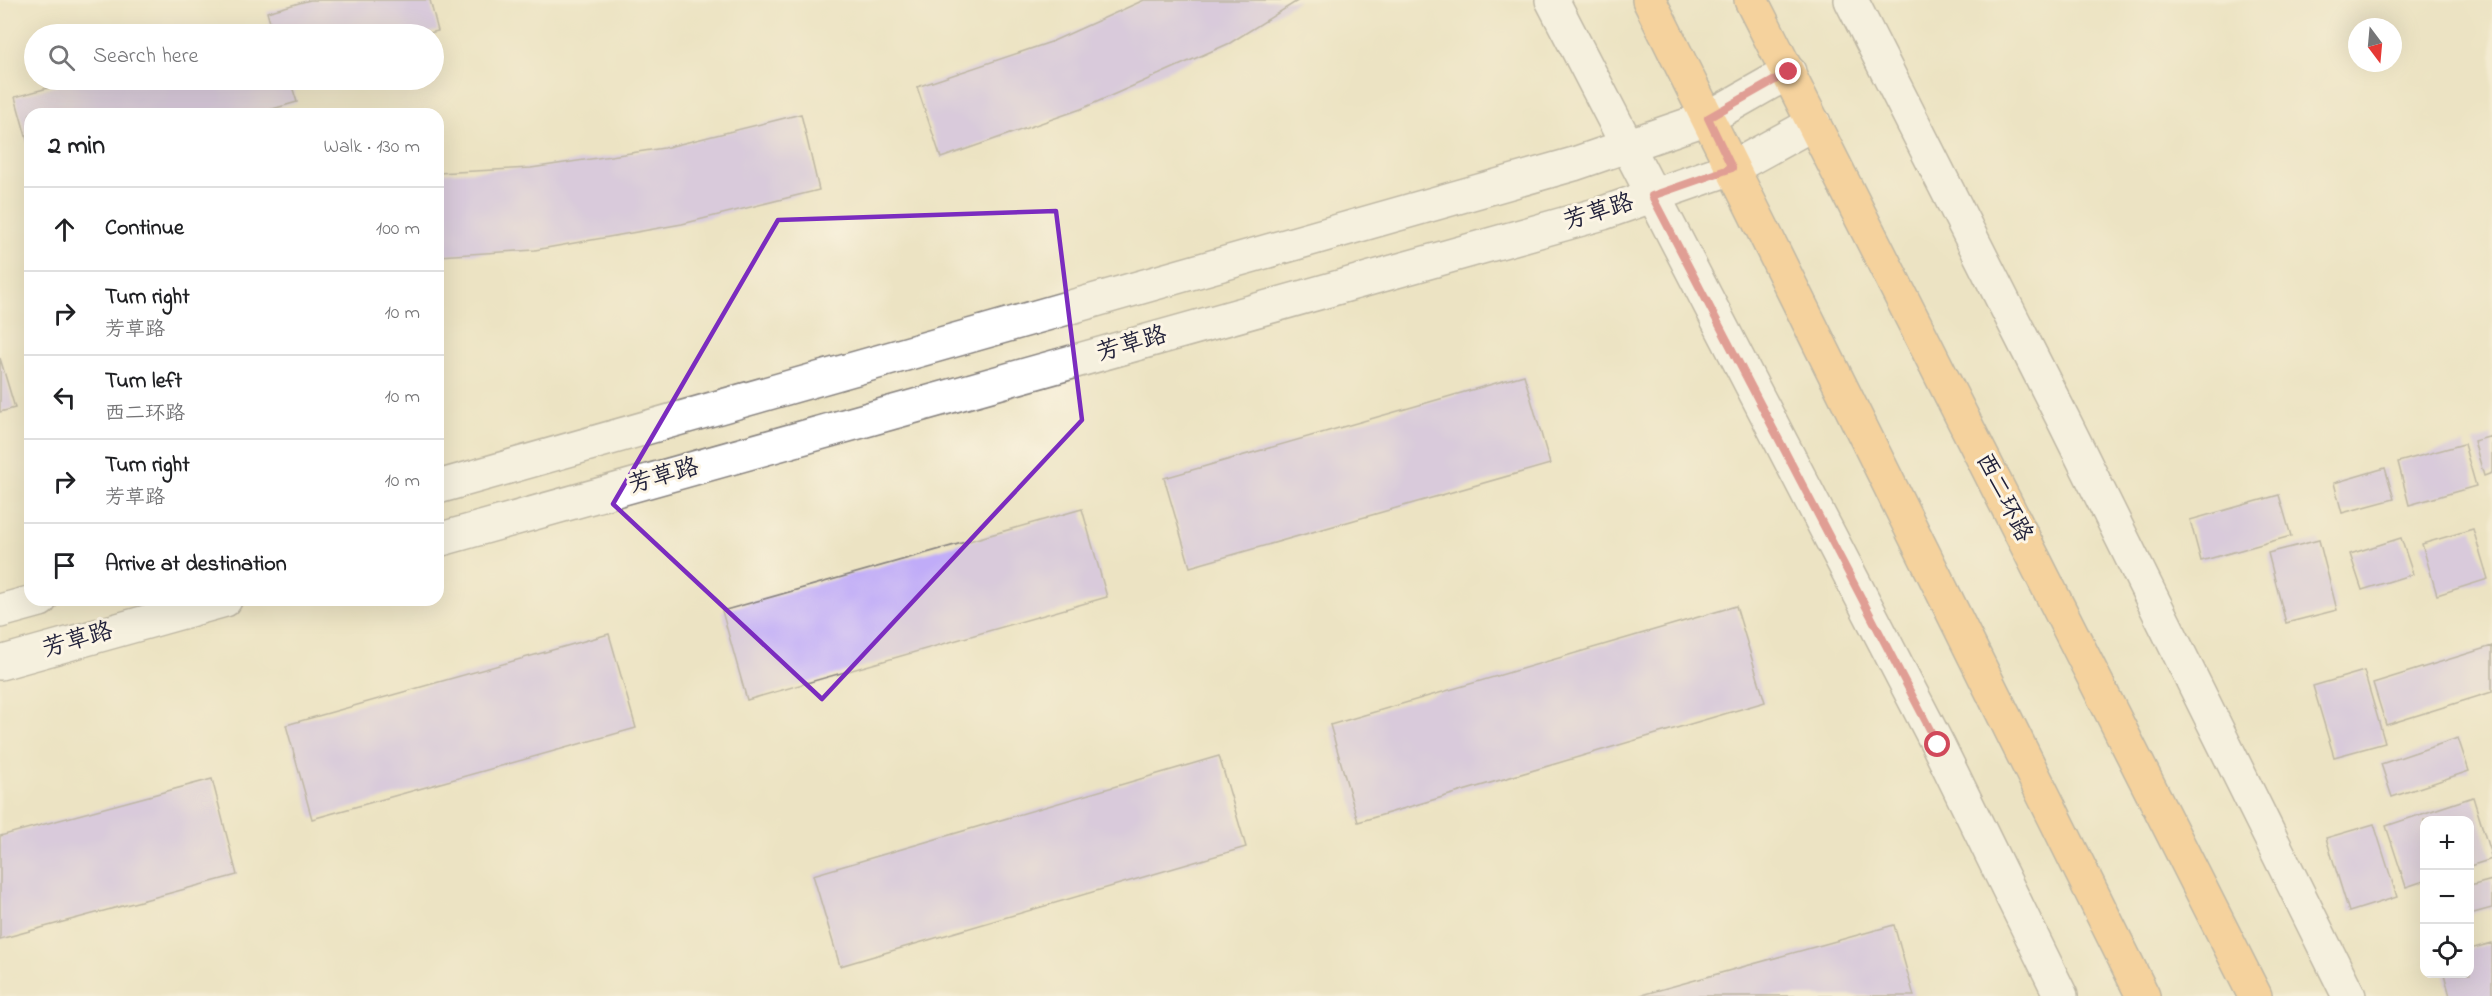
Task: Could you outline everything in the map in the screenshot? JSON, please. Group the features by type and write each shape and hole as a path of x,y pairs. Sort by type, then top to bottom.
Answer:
{"main road":[{"path":"1648,0 2143,996"},
{"name":"西二环路","path":"1751,0 2255,996"}],"street":[{"path":"1552,0 1626,147 1938,745 2061,996"},
{"path":"1851,0 2349,996"},
{"path":"444,485 1563,168 1708,118 1789,72"},
{"name":"芳草路","path":"444,538 1603,213 1732,168 1814,123"},
{"name":"芳草路","path":"0,611 24,604"},
{"name":"芳草路","path":"0,663 204,606"}],"highlighted area":[{"path":"1056,211 1082,420 822,699 613,504 778,220"}],"building":[{"path":"310,0 430,0 436,24 270,24 267,12"},
{"path":"1144,0 1299,0 1230,43 1081,109 941,158 917,87 1051,42"},
{"path":"41,90 293,90 297,102 276,108 24,108 24,129 15,97"},
{"path":"801,114 819,190 682,224 535,250 444,256 444,173 531,168 664,148"},
{"path":"0,358 15,408 0,412"},
{"path":"1524,375 1550,464 1190,567 1164,478"},
{"path":"2492,436 2492,473 2484,476 2474,441"},
{"path":"2464,444 2476,486 2409,505 2398,462"},
{"path":"2385,468 2394,499 2342,513 2334,483"},
{"path":"2279,495 2291,536 2201,561 2190,520"},
{"path":"1082,509 1107,597 747,700 722,611"},
{"path":"2473,529 2488,579 2437,595 2422,544"},
{"path":"2401,538 2413,574 2362,590 2350,554"},
{"path":"2319,540 2337,610 2286,623 2268,553"},
{"path":"1736,606 1765,702 1358,822 1330,725"},
{"path":"609,634 636,728 312,819 286,725"},
{"path":"2492,646 2492,692 2386,725 2373,683"},
{"path":"2364,671 2385,743 2334,757 2313,686"},
{"path":"2458,738 2469,771 2392,797 2381,764"},
{"path":"1219,756 1246,847 840,966 813,875"},
{"path":"212,779 237,875 0,939 0,836"},
{"path":"2473,797 2492,859 2474,865 2474,816 2420,816 2420,882 2406,887 2386,826"},
{"path":"2374,824 2397,897 2349,912 2326,838"},
{"path":"2492,880 2492,908 2474,913 2474,885"},
{"path":"1894,925 1914,996 1641,996 1641,995"},
{"path":"2492,943 2492,996 2450,996 2445,978 2474,978 2474,948"}],"route":[{"path":"1789,72 1708,118 1732,168 1652,196 1938,745"}]}
